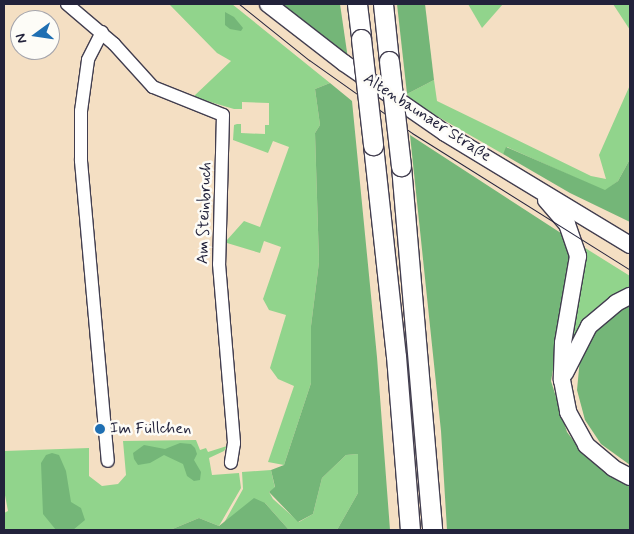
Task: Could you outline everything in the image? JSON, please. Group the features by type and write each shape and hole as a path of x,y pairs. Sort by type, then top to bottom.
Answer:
{"highway":[{"path":"357,4 395,347 410,530"},
{"path":"383,4 401,166 432,530"}],"main road":[{"name":"Altenbaunaer Straße","path":"268,4 344,63 437,127 593,220"},
{"path":"535,187 567,224 578,256 563,343 562,380 568,412 581,438 599,458 630,477"},
{"path":"593,220 630,232"},
{"path":"593,220 630,245"},
{"path":"562,380 589,326 616,303 630,296"}],"street":[{"path":"67,4 102,32 88,60 81,111 81,162 108,461"},
{"name":"Am Steinbruch","path":"102,32 153,87 223,115 219,264 234,443 231,463"}],"green space":[{"path":"169,4 232,4 330,83 315,89 320,125 315,133 319,262 311,326 311,383 284,465 268,462 294,386 278,379 270,368 286,315 269,310 263,299 281,247 264,241 260,253 227,243 227,240 244,221 260,227 289,147 273,141 268,153 233,140 234,125 237,124 241,124 241,133 265,134 265,125 269,125 269,103 242,102 242,109 234,109 193,97 231,61 217,53"},
{"path":"277,4 340,4 348,59"},
{"path":"397,4 425,4 434,80 407,94"},
{"path":"468,4 503,4 482,28"},
{"path":"613,4 630,4 630,30"},
{"path":"225,12 234,17 243,28 241,31 230,29 225,25"},
{"path":"434,80 437,101 591,176 606,179 599,155 630,85 630,159 618,181 605,191 507,147 503,154 412,102 407,94"},
{"path":"330,83 352,101 377,357 390,530 337,530 358,493 358,454 346,455 322,478 313,514 298,522 269,492 275,487 271,470 284,465 311,383 311,326 319,262 315,133 320,125 315,89"},
{"path":"410,135 567,237 573,258 551,381 567,432 585,456 606,472 630,483 630,530 447,530 441,431"},
{"path":"506,147 605,190 618,181 630,159 630,222 570,193 503,154"},
{"path":"582,246 630,276 630,290 602,303 582,321 570,351"},
{"path":"630,302 630,465 601,444 585,420 577,390 580,358 590,335 612,311"},
{"path":"196,440 200,450 206,448 208,452 227,446 224,451 209,458 212,475 239,473 241,488 219,526 199,518 170,530 4,530 4,513 8,511 4,490 4,451 89,448 89,476 102,486 118,484 126,475 123,441"},
{"path":"180,443 191,444 195,448 197,454 194,460 201,472 200,480 194,481 187,476 183,464 164,455 150,463 138,465 134,459 133,453 144,445 165,449"},
{"path":"52,453 59,455 66,471 71,502 81,508 85,520 73,530 56,530 43,514 41,463 46,455"},
{"path":"358,454 358,493 337,530 289,530 265,503 224,523 243,489 242,472 271,470 275,488 269,492 273,499 299,522 313,514 322,478 346,455"},
{"path":"254,498 265,503 289,530 170,530 199,518 219,526"}],"tram line":[{"path":"239,4 309,60 412,133 630,270"}],"place":[{"name":"Im Füllchen","path":"100,429"}]}
